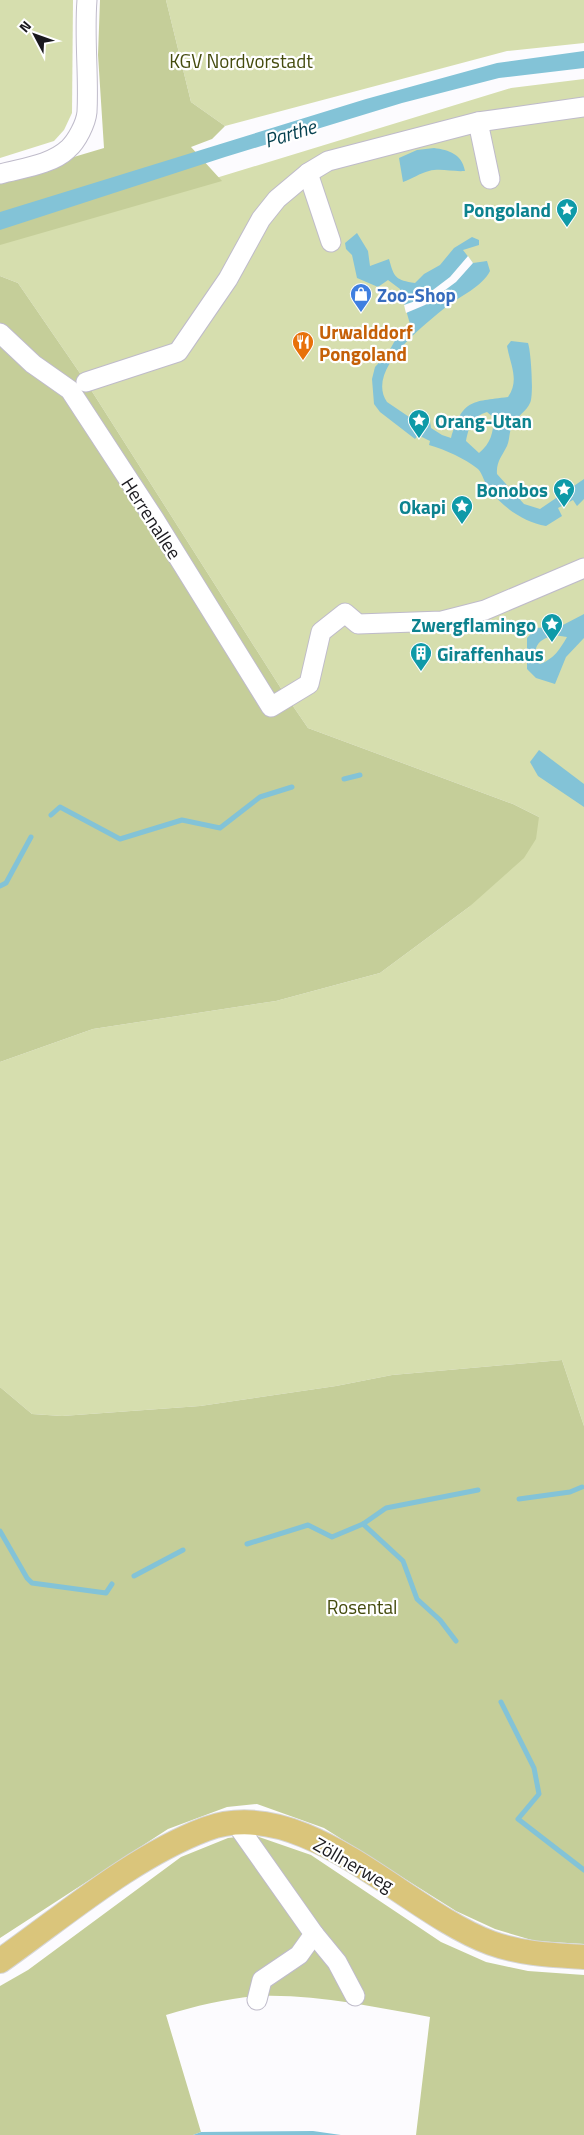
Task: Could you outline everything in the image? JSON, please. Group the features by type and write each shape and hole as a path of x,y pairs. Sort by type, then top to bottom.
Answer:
{"main road":[{"name":"Zöllnerweg","path":"0,1961 142,1860 174,1843 208,1829 236,1822 264,1823 318,1840 449,1923 491,1943 532,1954 584,1957"}],"street":[{"path":"0,174 49,160 68,150 76,140 87,114 85,25 87,0"},
{"path":"86,382 178,352 228,279 261,219 277,199 308,173 328,161 478,122 584,107"},
{"path":"478,122 490,179"},
{"path":"308,173 331,242"},
{"name":"Herrenallee","path":"0,333 32,364 70,390 155,520 271,707 309,684 321,632 342,607 358,624 442,621 485,610 584,568"},
{"path":"236,1822 314,1934 337,1962 355,1996"},
{"path":"257,2000 262,1980 299,1955 314,1934"}],"green space":[{"path":"0,0 73,0 72,113 64,130 54,141 0,158"},
{"path":"100,0 166,0 191,102 225,126 212,139 191,147 222,181 0,245 0,179 104,148 98,55"},
{"name":"KGV Nordvorstadt","path":"166,0 584,0 584,43 507,51 225,126 191,102"},
{"path":"584,79 584,1426 562,1360 392,1375 336,1386 200,1406 62,1416 32,1414 0,1387 0,1062 93,1029 276,1001 380,973 469,907 539,817 513,804 308,728 86,382 18,283 0,276 0,244 511,88"},
{"path":"0,276 18,283 86,382 308,728 513,804 539,817 536,839 524,858 469,907 380,973 276,1001 93,1029 0,1062"},
{"name":"Rosental","path":"562,1360 584,1426 584,1944 535,1941 495,1929 456,1911 324,1828 257,1804 227,1807 168,1829 0,1938 0,1387 32,1414 62,1416 200,1406 336,1386 392,1375"},
{"path":"253,1835 311,1855 441,1942 486,1962 528,1971 584,1975 584,2135 416,2135 430,2017 323,1999 259,1996 223,2001 166,2015 201,2132 193,2135 0,2135 0,1986 28,1970 181,1857 228,1838"}],"water":[{"name":"Parthe","path":"584,51 584,68 499,78 402,103 225,157 0,230 0,212 366,99 497,63"},
{"path":"434,148 454,154 461,161 465,171 433,170 403,182 399,158 417,150"},
{"path":"357,233 368,251 370,266 389,259 392,270 397,277 404,281 415,283 424,274 440,265 454,248 472,237 479,240 479,245 463,250 473,263 487,261 490,271 482,282 436,315 400,349 384,376 382,389 387,402 421,425 430,421 431,428 451,438 460,416 470,405 485,400 508,397 512,391 514,378 507,346 511,341 528,343 532,373 531,399 529,406 512,426 507,446 498,463 497,474 524,504 540,509 584,479 584,499 577,506 573,500 558,508 562,516 546,526 522,518 507,508 495,496 487,487 478,469 455,455 429,445 430,441 418,435 415,439 380,412 374,404 372,379 375,367 388,353 398,335 410,324 400,289 388,280 378,287 357,278 352,255 346,249 345,243","holes":["487,412 494,418 491,437 479,453 466,441 470,427 475,419"]},
{"path":"584,614 584,638 566,657 555,684 536,678 527,669 527,638 536,628 561,626","holes":["554,635 567,637 549,659 540,664 535,658 537,645 545,639"]},
{"path":"539,750 584,784 584,807 538,776 530,762"},
{"path":"313,2131 341,2135 193,2135 201,2132"}],"pier":[{"path":"468,256 473,263 456,282 425,305 406,313 404,305 421,299 450,277"}],"waterway":[{"path":"344,779 360,775"},
{"path":"51,815 60,807 120,839 182,820 220,828 260,797 292,787"},
{"path":"0,886 6,883 31,837"},
{"path":"519,1499 570,1492 582,1487"},
{"path":"247,1544 308,1525 332,1537 363,1524 386,1508 478,1490"},
{"path":"363,1524 403,1561 417,1599 440,1620 456,1641"},
{"path":"0,1531 27,1578 32,1583 106,1593 112,1584"},
{"path":"134,1576 183,1550"},
{"path":"501,1702 534,1768 539,1794 518,1819 584,1870"}],"place":[{"name":"Pongoland","path":"567,228"},
{"name":"Zoo-Shop","path":"361,313"},
{"name":"Urwalddorf Pongoland","path":"303,361"},
{"name":"Orang-Utan","path":"419,439"},
{"name":"Bonobos","path":"564,508"},
{"name":"Okapi","path":"462,525"},
{"name":"Zwergflamingo","path":"552,643"},
{"name":"Giraffenhaus","path":"421,672"}]}
